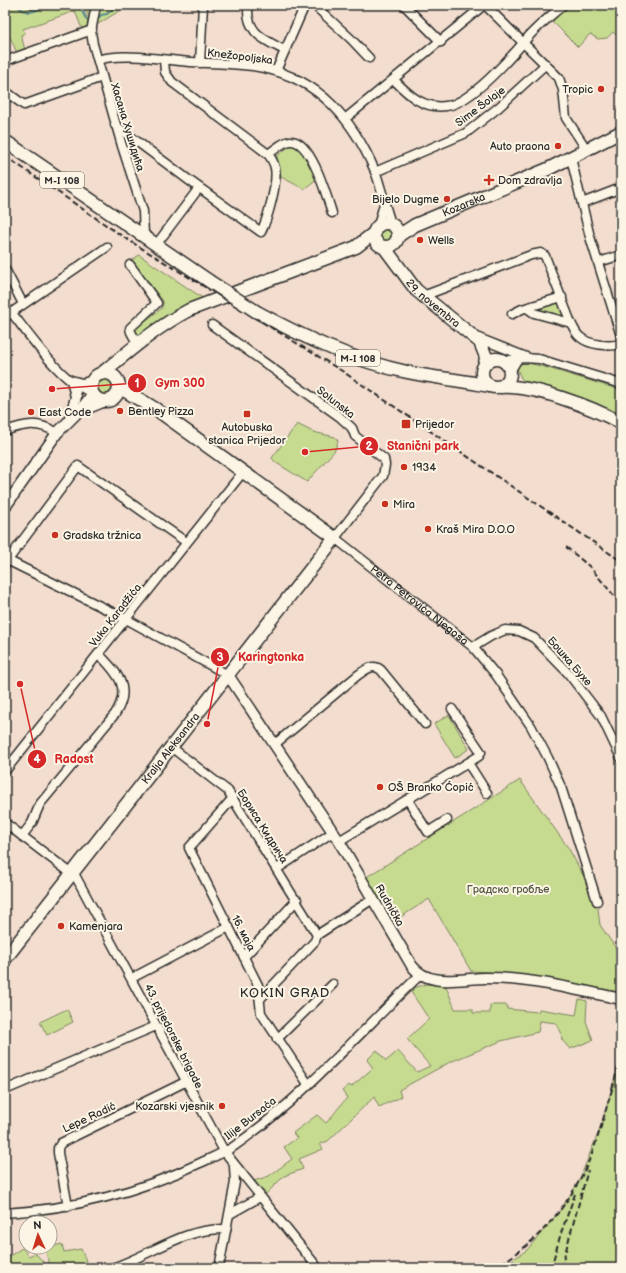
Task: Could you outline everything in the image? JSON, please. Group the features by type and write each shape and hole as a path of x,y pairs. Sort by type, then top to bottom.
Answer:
{"main road":[{"name":"Kozarska","path":"395,232 548,169 621,132"},
{"name":"M-I 108","path":"5,141 209,281 257,312 314,341 359,358 407,372 465,382 523,388 585,406 621,423"},
{"path":"356,247 385,224 395,232 398,265"},
{"path":"376,230 375,240 382,246"},
{"path":"95,384 137,343 168,321 189,310 356,247 392,246 395,232"},
{"name":"29. novembra","path":"382,246 398,265 407,280 424,296 474,336 484,348 500,360"},
{"path":"484,348 486,357 484,382 495,386 508,381 510,374"},
{"path":"109,400 118,393 117,367 120,359"},
{"name":"M-I 108","path":"500,360 506,363 510,374 523,388"},
{"path":"465,382 484,368 489,361 500,360"},
{"path":"95,384 108,374 118,383"},
{"name":"Petra Petrovića Njegoša","path":"118,383 134,396 157,410 335,538"},
{"path":"95,384 98,399 109,400 134,396"},
{"name":"Kralja Aleksandra","path":"5,959 335,538"}],"street":[{"path":"5,61 93,23 96,5"},
{"path":"200,62 203,5"},
{"path":"248,5 250,23 253,30 267,41 284,50"},
{"path":"276,71 304,5"},
{"path":"314,5 369,58"},
{"path":"404,5 441,42"},
{"path":"346,118 485,5 546,64 561,83 566,118 587,150"},
{"path":"394,80 408,94 419,102 438,107 448,106 466,98 476,90 524,44 529,36 563,5"},
{"name":"Хасана Хушидића","path":"93,23 98,60 102,76 143,211 139,232"},
{"name":"Knežopoljska","path":"98,60 109,58 146,57 164,60 242,65 276,71 310,87 323,96 346,118 363,147 375,172 395,232"},
{"path":"116,125 199,188 261,232 265,223 275,182 275,167 268,154 172,82 165,72 164,60"},
{"name":"Sime Šolaje","path":"375,172 466,132 499,107 546,64"},
{"path":"5,91 24,105 102,76"},
{"path":"268,154 286,142 298,142 303,147 318,174 332,213"},
{"path":"571,158 598,262 621,336"},
{"path":"156,245 199,188"},
{"path":"582,203 621,188"},
{"path":"376,230 384,201"},
{"path":"73,417 76,397 70,381 8,315 107,247"},
{"path":"424,296 537,253 545,256 576,333 585,340 603,345 621,344"},
{"path":"598,262 621,255"},
{"path":"130,265 157,303 130,328 137,343"},
{"path":"5,269 23,304"},
{"path":"512,314 562,297"},
{"path":"527,308 534,313 572,323"},
{"name":"Solunska","path":"212,325 343,420 352,428 355,436 384,459 385,465 383,476 335,538"},
{"name":"29. novembra","path":"474,336 530,358 550,362 621,384"},
{"name":"29. novembra","path":"500,360 530,358"},
{"path":"510,374 517,360"},
{"path":"5,507 57,433 88,401 95,384 70,381"},
{"path":"73,417 109,400"},
{"path":"5,431 30,424 41,425 57,433"},
{"path":"186,542 78,466 6,559 126,619 228,675"},
{"name":"Vuka Karadžića","path":"5,771 243,472"},
{"name":"Petra Petrovića Njegoša","path":"335,538 473,646 510,694 531,726 561,787 597,901"},
{"name":"Бошка Бухе","path":"473,646 506,630 518,631 534,638 559,663 596,710 621,758"},
{"path":"22,836 32,823 40,804 115,714 122,702 123,694 120,680 115,670 99,654"},
{"path":"275,744 358,675 371,667 378,667 381,670 425,724"},
{"name":"Rudnička","path":"228,675 336,837 412,966 420,975"},
{"path":"278,869 408,800 480,756 481,752 452,709"},
{"name":"Бориса Kидрича","path":"171,747 221,785 233,798 317,934"},
{"path":"468,763 487,793"},
{"name":"16. маја","path":"233,798 189,848 258,985 261,1014 308,1084"},
{"path":"408,800 428,832 447,820"},
{"name":"43. prijedorske brigade","path":"5,823 76,877 132,978 156,1026 224,1151 318,1268"},
{"path":"260,999 315,941 317,934 373,899"},
{"path":"244,957 296,900"},
{"path":"132,978 229,927"},
{"path":"420,975 434,980 488,978 515,980 545,984 621,999"},
{"name":"Ilije Bursaća","path":"5,1213 68,1206 150,1184 185,1170 224,1151 257,1128 308,1084 420,975"},
{"path":"278,1039 332,984"},
{"path":"5,1090 156,1026"},
{"name":"Lepe Radić","path":"68,1206 58,1153 58,1148 61,1143 186,1082"},
{"path":"219,1268 235,1182 235,1171 233,1164"},
{"path":"230,1214 260,1197"},
{"path":"112,1268 148,1254 168,1242 190,1234 226,1229"}],"green space":[{"path":"5,5 20,5 31,9 41,5 80,5 86,16 90,18 90,26 82,29 75,11 23,29 25,33 21,35 25,50 17,53 10,37 5,39"},
{"path":"82,5 93,5 91,16 87,14"},
{"path":"111,5 135,5 136,9 124,8 95,26 99,8 109,8"},
{"path":"568,5 621,5 621,39 613,32 607,38 598,39 590,34 578,47 551,20"},
{"path":"291,145 302,149 318,178 304,189 281,177 277,156"},
{"path":"386,230 390,232 392,236 390,240 386,242 382,240 380,236 382,232"},
{"path":"139,255 204,299 183,309 137,336 135,330 137,327 161,309 163,305 163,301 131,261"},
{"path":"559,302 567,318 535,310"},
{"path":"520,363 541,366 621,390 621,416 566,392 524,381 517,369"},
{"path":"101,378 109,378 114,383 112,394 109,396 101,396 96,391 96,383"},
{"path":"297,424 313,432 335,437 338,441 335,450 307,482 275,462 272,458"},
{"path":"449,715 469,749 455,758 434,724"},
{"name":"Градско гробље","path":"520,780 569,849 597,901 600,925 621,956 619,992 527,976 471,971 429,899 391,923 365,878"},
{"path":"426,984 445,984 455,1009 473,1009 473,1013 490,1013 490,1005 507,1005 507,1009 538,1012 539,1009 576,1015 579,999 587,1001 586,1021 593,1040 570,1049 562,1040 561,1032 556,1023 540,1021 538,1032 501,1041 450,1062 399,1090 401,1097 379,1107 374,1097 328,1141 320,1144 323,1149 299,1159 303,1169 284,1176 266,1194 254,1181 269,1176 292,1159 284,1147 297,1138 293,1133 317,1115 326,1123 329,1120 347,1098 342,1091 349,1085 351,1087 373,1068 367,1060 377,1050 386,1061 398,1051 417,1072 430,1066 407,1039 429,1019 411,992 414,988"},
{"path":"67,1009 73,1022 47,1035 40,1022"},
{"path":"621,1057 621,1268 500,1268 527,1250 558,1213 578,1183 601,1126"},
{"path":"62,1244 64,1252 81,1249 89,1268 50,1268 47,1255 58,1255 58,1245"},
{"path":"18,1251 18,1255 37,1255 49,1268 5,1268 5,1259"}],"waterway":[{"path":"17,5 27,12 37,10 44,5"},
{"path":"79,5 86,19 91,21"},
{"path":"97,20 101,15 107,14 118,5"}],"railway":[{"path":"5,156 125,238 342,371 621,561"},
{"path":"566,547 590,567 621,604"},
{"path":"612,1089 621,1057"},
{"path":"493,1268 508,1259 537,1236 561,1209 571,1194 592,1153 614,1084"},
{"path":"561,1268 588,1170"},
{"path":"551,1268 561,1233 575,1194"}],"place":[{"name":"Tropic","path":"601,89"},
{"name":"Auto praona","path":"558,146"},
{"name":"Dom zdravlja","path":"489,180"},
{"name":"Bijelo Dugme","path":"447,199"},
{"name":"Wells","path":"420,240"},
{"name":"Gym 300","path":"52,389"},
{"name":"Bentley Pizza","path":"120,411"},
{"name":"East Code","path":"31,412"},
{"name":"Autobuska stanica Prijedor","path":"247,414"},
{"name":"Prijedor","path":"406,424"},
{"name":"Stanični park","path":"305,452"},
{"name":"1934","path":"404,467"},
{"name":"Mira","path":"385,504"},
{"name":"Kraš Mira D.O.O","path":"428,529"},
{"name":"Gradska tržnica","path":"55,535"},
{"name":"Radost","path":"20,684"},
{"name":"Karingtonka","path":"207,724"},
{"name":"OŠ Branko Ćopić","path":"380,787"},
{"name":"Kamenjara","path":"61,926"},
{"name":"Kozarski vjesnik","path":"222,1106"}],"district":[{"name":"KOKIN GRAD","path":"285,992"}]}
